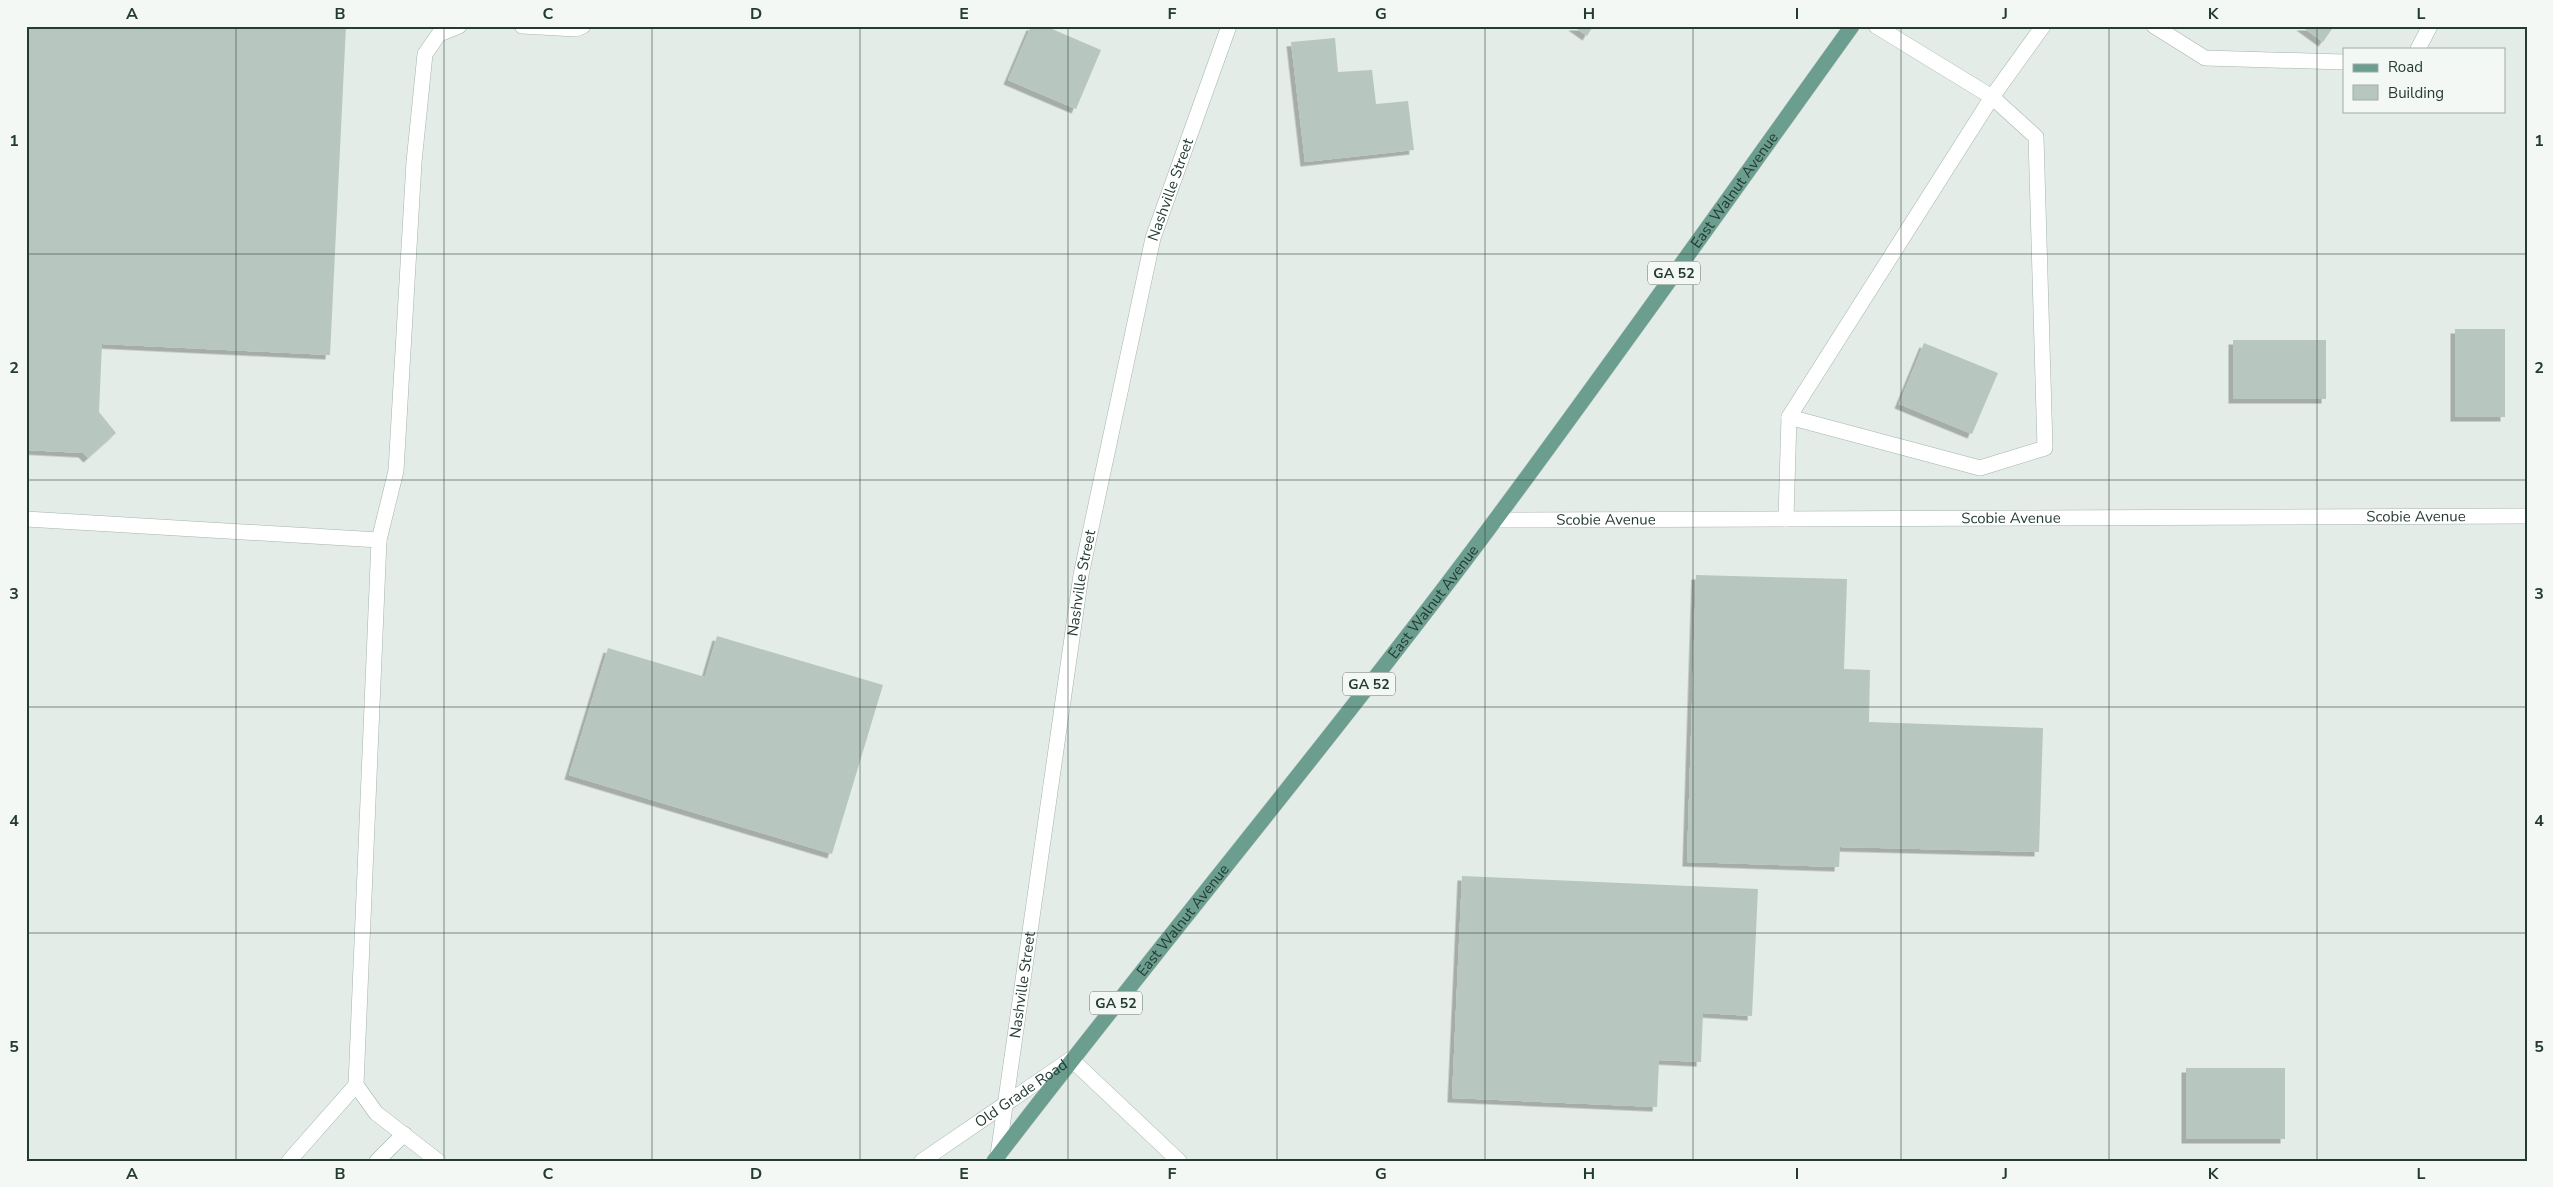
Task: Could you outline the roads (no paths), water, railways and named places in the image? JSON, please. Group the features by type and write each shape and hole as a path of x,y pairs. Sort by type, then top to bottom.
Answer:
{"main road":[{"name":"East Walnut Avenue","path":"996,1158 1071,1059 1242,848 1496,520 1852,26"}],"street":[{"path":"438,1161 376,1113 356,1085 379,540 396,471 414,162 425,54 440,34 459,26"},
{"path":"522,26 576,29 584,26"},
{"name":"Nashville Street","path":"996,1158 1081,575 1153,238 1229,26"},
{"path":"1789,417 1980,468 2045,448 2036,137 1992,98 1876,26"},
{"path":"1786,519 1789,417 1992,98 2043,26"},
{"path":"2154,26 2205,58 2343,62"},
{"path":"2419,48 2430,26"},
{"name":"Scobie Avenue","path":"1496,520 2527,516"},
{"path":"26,519 379,540"},
{"name":"Old Grade Road","path":"922,1161 1004,1103 1071,1059 1179,1161"},
{"path":"289,1161 356,1085"},
{"path":"377,1161 404,1134"}]}
